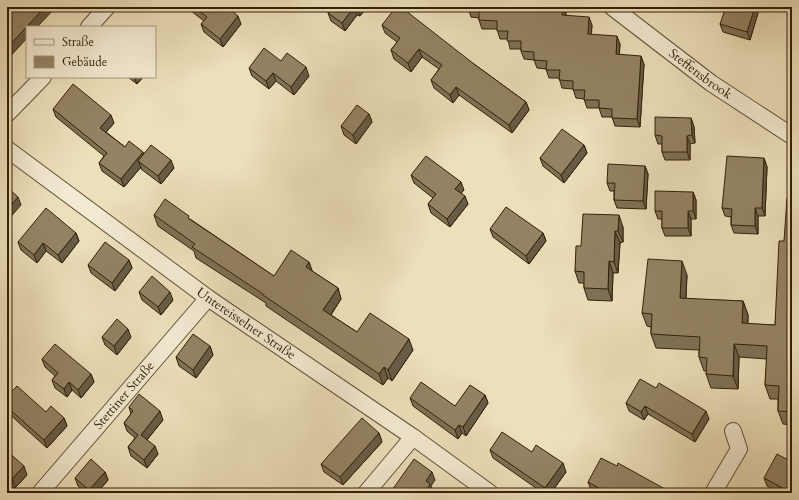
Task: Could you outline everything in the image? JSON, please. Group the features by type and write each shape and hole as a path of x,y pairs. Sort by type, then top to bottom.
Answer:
{"street":[{"path":"90,26 107,7"},
{"name":"Steffensbrook","path":"612,7 711,83 792,136"},
{"path":"7,114 42,78"},
{"name":"Untereisselner Straße","path":"7,149 208,298 413,437 490,493"},
{"name":"Stettiner Straße","path":"40,493 208,298"},
{"path":"713,493 739,449 733,431"},
{"path":"366,493 413,437"}],"building":[{"path":"7,7 45,7 26,26 7,48"},
{"path":"194,7 227,7 238,16 220,39 201,24 207,17"},
{"path":"332,7 354,7 342,23 328,13"},
{"path":"396,7 401,7 474,64 526,102 509,125 456,87 450,95 431,80 442,65 419,49 408,63 391,50 400,38 382,25"},
{"path":"469,7 563,7 562,15 589,17 588,34 617,36 616,54 641,56 637,119 612,118 612,109 599,108 599,100 584,100 585,90 573,90 573,81 559,80 560,70 546,70 547,61 534,60 534,52 521,51 521,41 507,41 508,31 497,31 497,21 479,20 479,10 468,9"},
{"path":"726,7 755,7 747,32 720,24"},
{"path":"264,48 281,61 287,53 306,67 291,87 273,73 266,81 249,68"},
{"path":"73,84 111,115 100,128 125,147 129,141 143,152 121,179 99,163 107,153 53,109"},
{"path":"357,105 369,114 353,135 341,126"},
{"path":"655,117 691,118 692,135 687,136 687,152 662,152 662,136 655,135"},
{"path":"562,129 584,145 561,175 540,158"},
{"path":"151,145 171,160 158,176 138,161"},
{"path":"426,156 461,182 455,189 465,196 447,219 428,204 436,194 411,175"},
{"path":"727,156 764,158 762,208 755,208 755,226 731,225 732,209 722,208"},
{"path":"608,164 645,166 643,201 614,200 615,183 607,183"},
{"path":"7,187 18,197 7,210"},
{"path":"655,191 693,192 693,211 688,211 688,228 662,228 662,211 655,211"},
{"path":"787,198 792,199 792,412 778,411 779,386 765,385 767,346 734,344 733,376 706,374 707,358 699,357 700,337 651,334 652,314 642,313 648,259 682,261 680,298 743,301 742,323 775,325 779,241 784,241"},
{"path":"165,199 189,216 188,218 274,276 291,250 309,262 306,267 338,288 323,310 357,332 370,313 409,339 388,370 384,367 379,374 192,247 195,244 154,215"},
{"path":"506,207 543,233 526,256 490,229"},
{"path":"46,208 76,233 58,255 43,243 34,255 18,242"},
{"path":"583,214 619,215 618,231 615,231 614,262 609,261 608,289 584,288 584,272 575,271 576,246 581,246"},
{"path":"105,242 129,260 112,283 88,265"},
{"path":"152,276 170,292 158,307 139,292"},
{"path":"117,319 128,329 114,346 102,337"},
{"path":"193,334 210,346 193,370 176,357"},
{"path":"55,344 91,374 78,390 69,382 64,389 52,380 58,373 42,359"},
{"path":"640,379 656,388 659,383 706,411 692,434 645,406 641,412 626,403"},
{"path":"421,382 455,406 470,385 485,395 463,427 459,425 455,430 410,398"},
{"path":"17,386 46,412 51,406 64,418 44,440 7,407 7,396"},
{"path":"139,394 160,411 141,435 155,446 144,460 128,447 138,435 124,423 133,411 129,407"},
{"path":"362,418 379,433 340,477 321,464"},
{"path":"502,432 532,452 536,445 563,463 545,488 490,450"},
{"path":"7,451 24,466 12,479 7,479"},
{"path":"777,454 792,462 792,493 764,478"},
{"path":"601,458 617,466 618,463 665,489 663,493 615,493 605,488 604,491 588,482"},
{"path":"91,459 105,472 89,490 75,478"},
{"path":"414,459 432,472 426,481 430,484 428,488 435,493 390,493"}]}
